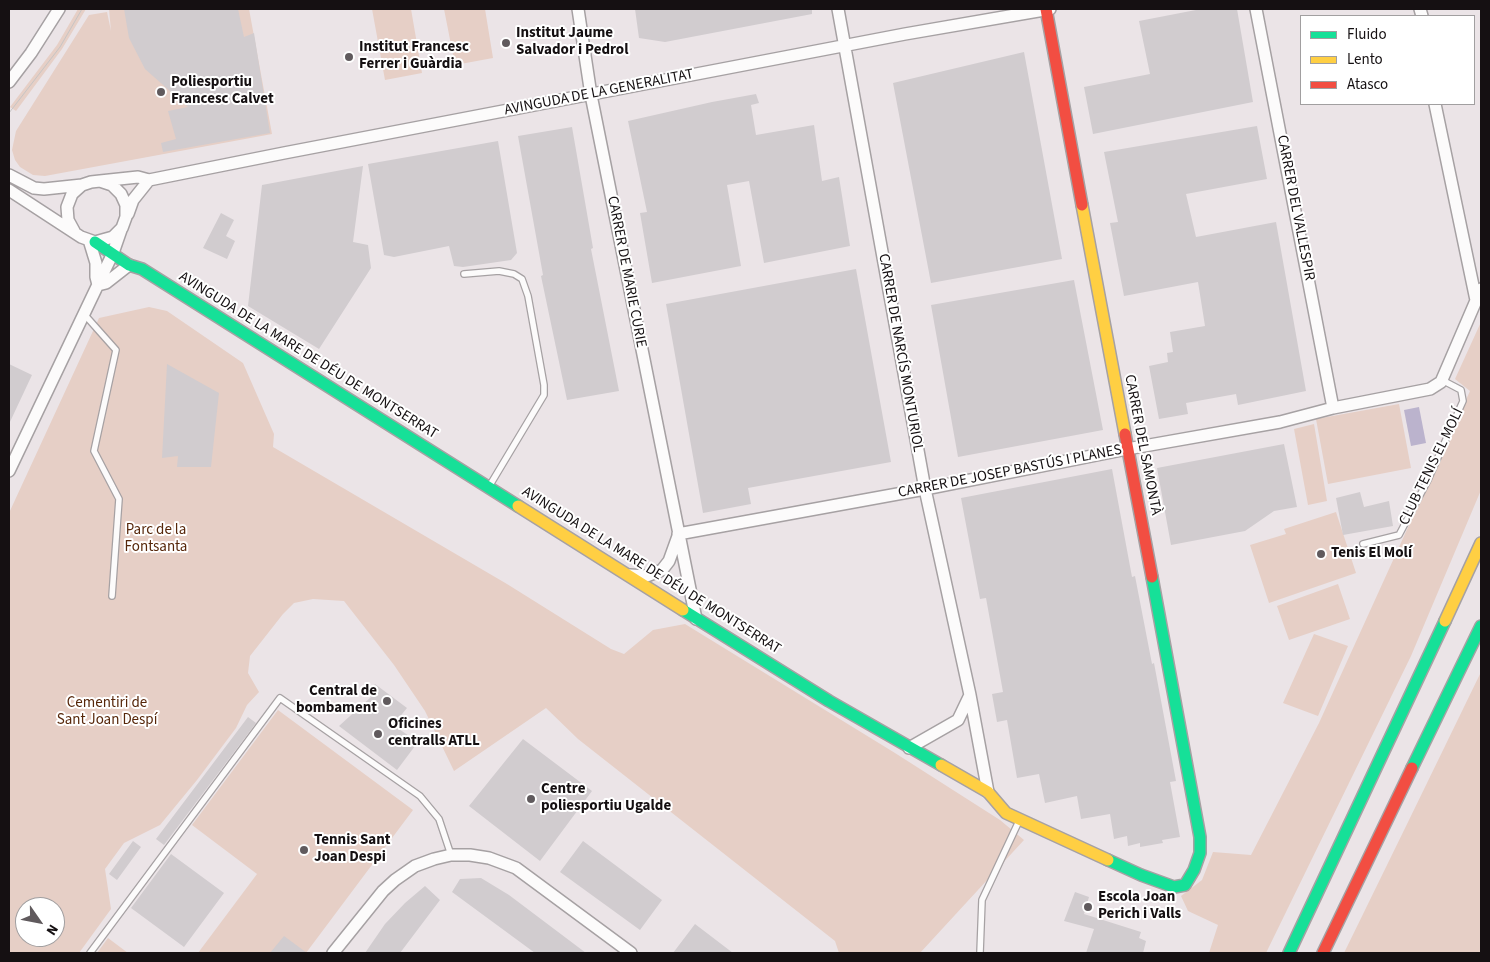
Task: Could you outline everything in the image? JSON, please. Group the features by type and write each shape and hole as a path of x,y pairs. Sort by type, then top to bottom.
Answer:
{"main road":[{"name":"CARRER DEL SAMONTÀ","path":"1047,9 1200,838 1200,853 1194,870 1185,885"},
{"name":"AVINGUDA DE LA MARE DE DÉU DE MONTSERRAT","path":"92,241 142,270 490,487 696,619 829,701 988,792 1006,813 1142,875 1174,887 1185,885"},
{"path":"1289,953 1481,543"},
{"path":"1323,953 1481,626"}],"street":[{"path":"9,82 31,53 59,9"},
{"name":"CARRER DE MARIE CURIE","path":"578,9 591,95 696,619"},
{"name":"CARRER DE NARCÍS MONTURIOL","path":"838,9 925,489 970,695 988,792"},
{"name":"AVINGUDA DE LA GENERALITAT","path":"100,181 138,177 149,180 1047,9"},
{"name":"CARRER DEL VALLESPIR","path":"1256,9 1333,408"},
{"path":"1436,105 1479,294 1442,380"},
{"path":"9,176 34,188 44,189 100,181 112,185 121,194 126,205 126,217"},
{"path":"9,471 113,253 133,200 149,180"},
{"path":"74,232 68,220 67,207 72,194 82,185"},
{"path":"9,190 81,237 92,241 102,241 113,237 122,228"},
{"path":"92,241 98,285"},
{"path":"98,285 106,283 129,264"},
{"name":"CARRER DE JOSEP BASTÚS I PLANES","path":"678,534 1280,422 1333,408 1430,390 1442,380"},
{"name":"CARRER DE MARIE CURIE","path":"628,574 647,576 662,570 669,561 678,534"},
{"path":"910,748 958,720 970,695"},
{"path":"334,953 383,891 394,880 415,866 451,855 489,858 516,868 631,953"}],"lane":[{"path":"464,274 500,271 514,274 522,279 528,296 544,386 544,395 499,468 490,487"},
{"path":"84,314 116,350 94,451 119,499 112,596"},
{"name":"CLUB TENIS EL MOLÍ","path":"1364,544 1399,535 1428,480 1463,401 1461,390 1442,380"},
{"path":"90,953 280,698 420,796 439,819 451,855"},
{"path":"980,953 982,900 1020,820"}],"green space":[{"path":"78,9 86,9 62,49 16,111 10,107 57,45"},
{"name":"Poliesportiu Francesc Calvet","path":"109,9 249,9 272,134 45,176 33,175 20,167 15,160 12,150 16,131 89,15 107,12 111,31"},
{"path":"372,9 411,9 422,73 385,80"},
{"path":"444,9 485,9 493,58 455,65"},
{"name":"Parc de la Fontsanta","path":"149,307 167,311 243,363 274,434 273,447 507,584 611,649 624,654 653,630 685,624 895,753 1000,820 1024,840 920,953 839,953 835,941 578,739 546,708 454,771 425,711 394,665 344,601 313,599 294,603 250,656 248,673 259,692 247,705 236,728 197,780 160,825 124,843 105,869 111,909 79,953 9,953 9,513 99,318"},
{"path":"1481,322 1481,490 1411,656 1266,953 1209,953 1218,925 1188,911 1181,896 1202,880 1213,852 1251,855 1319,723 1470,391 1455,379"},
{"path":"1399,404 1411,468 1328,484 1316,419"},
{"path":"1314,424 1327,501 1308,505 1294,429"},
{"name":"Tenis El Molí","path":"1336,512 1356,573 1269,603 1250,545 1286,534 1284,529"},
{"path":"1338,584 1350,619 1289,640 1277,606"},
{"path":"1314,634 1348,646 1318,716 1283,703"},
{"path":"1481,672 1481,953 1344,953 1409,820"},
{"name":"Tennis Sant Joan Despi","path":"278,710 413,810 306,953 198,953 257,874 192,825"},
{"path":"108,938 128,953 97,953"}],"shaded area":[{"path":"1419,407 1426,443 1411,446 1404,410"}],"building":[{"path":"124,9 238,9 244,37 254,33 270,133 163,152 161,143 176,139 168,111 188,107 145,69 129,38"},
{"path":"635,9 812,9 812,14 665,42 639,38"},
{"path":"1201,9 1237,9 1253,102 1093,134 1084,87 1150,74 1139,21"},
{"path":"1024,52 1062,259 931,283 893,83"},
{"path":"756,94 759,103 751,105 756,135 814,125 822,181 839,177 850,246 764,263 749,181 727,185 741,266 652,283 640,213 647,212 628,121"},
{"path":"1257,126 1267,179 1186,194 1196,237 1276,222 1306,391 1238,405 1236,394 1186,403 1188,414 1159,419 1149,366 1168,362 1167,353 1173,352 1170,332 1205,326 1198,282 1124,296 1110,223 1118,222 1104,152"},
{"path":"572,127 593,248 591,249 619,391 567,400 541,276 543,275 518,136"},
{"path":"498,141 517,253 511,260 463,267 454,266 449,246 394,257 384,255 368,164"},
{"path":"363,166 353,242 368,245 371,268 319,349 248,306 262,185"},
{"path":"221,213 234,220 226,236 235,241 227,259 203,248"},
{"path":"856,269 891,462 748,488 751,504 703,513 666,304"},
{"path":"1074,280 1103,430 958,457 931,305"},
{"path":"9,364 32,375 9,424"},
{"path":"167,364 219,393 211,467 177,467 178,456 162,458"},
{"path":"1284,444 1297,507 1274,511 1245,531 1171,545 1157,468"},
{"path":"1112,469 1132,577 1135,576 1152,664 1154,663 1176,781 1170,782 1180,837 1162,840 1163,843 1140,847 1140,843 1128,846 1127,836 1114,839 1110,814 1081,819 1077,796 1045,803 1039,774 1017,778 1007,720 997,722 992,694 1003,692 986,598 980,599 961,498"},
{"path":"1360,492 1364,507 1389,501 1393,526 1343,535 1336,498"},
{"name":"Oficines centralls ATLL","path":"375,684 407,708 393,725 418,742 397,770 339,726 371,697 367,694"},
{"path":"248,717 256,723 164,845 156,839"},
{"name":"Centre poliesportiu Ugalde","path":"523,739 592,791 540,861 469,806"},
{"path":"133,841 141,847 117,880 109,874"},
{"path":"583,841 662,900 640,930 560,872"},
{"path":"171,854 224,893 184,947 131,908"},
{"path":"481,878 509,895 586,953 535,953 452,892 460,879"},
{"path":"425,886 440,900 400,953 365,953 385,924"},
{"path":"1075,892 1089,897 1084,914 1141,932 1139,938 1146,941 1143,953 1086,953 1094,929 1064,921"},
{"path":"695,924 733,953 673,953"},
{"path":"284,936 307,953 270,953"}],"tram line":[{"path":"9,113 60,47 82,9"}],"traffic: fast":[{"path":"95,242 129,265 142,269 518,506"},
{"path":"1108,860 1174,887 1185,885 1194,870 1200,853 1200,837 1152,577"},
{"path":"683,610 829,701 941,765"},
{"path":"1289,953 1445,621"},
{"path":"1412,768 1481,626"}],"traffic: slow":[{"path":"1082,205 1125,434"},
{"path":"518,506 683,610"},
{"path":"1445,621 1481,543"},
{"path":"941,765 988,792 1006,813 1108,860"}],"traffic: jam":[{"path":"1046,9 1082,205"},
{"path":"1125,434 1152,577"},
{"path":"1323,953 1412,768"}],"place":[{"name":"Institut Jaume Salvador i Pedrol","path":"506,43"},
{"name":"Institut Francesc Ferrer i Guàrdia","path":"349,57"},
{"name":"Poliesportiu Francesc Calvet","path":"161,92"},
{"name":"Tenis El Molí","path":"1321,554"},
{"name":"Central de bombament","path":"387,701"},
{"name":"Oficines centralls ATLL","path":"378,734"},
{"name":"Centre poliesportiu Ugalde","path":"531,799"},
{"name":"Tennis Sant Joan Despi","path":"304,850"},
{"name":"Escola Joan Perich i Valls","path":"1088,907"}],"park label":[{"name":"Cementiri de Sant Joan Despí","path":"107,712"}]}
